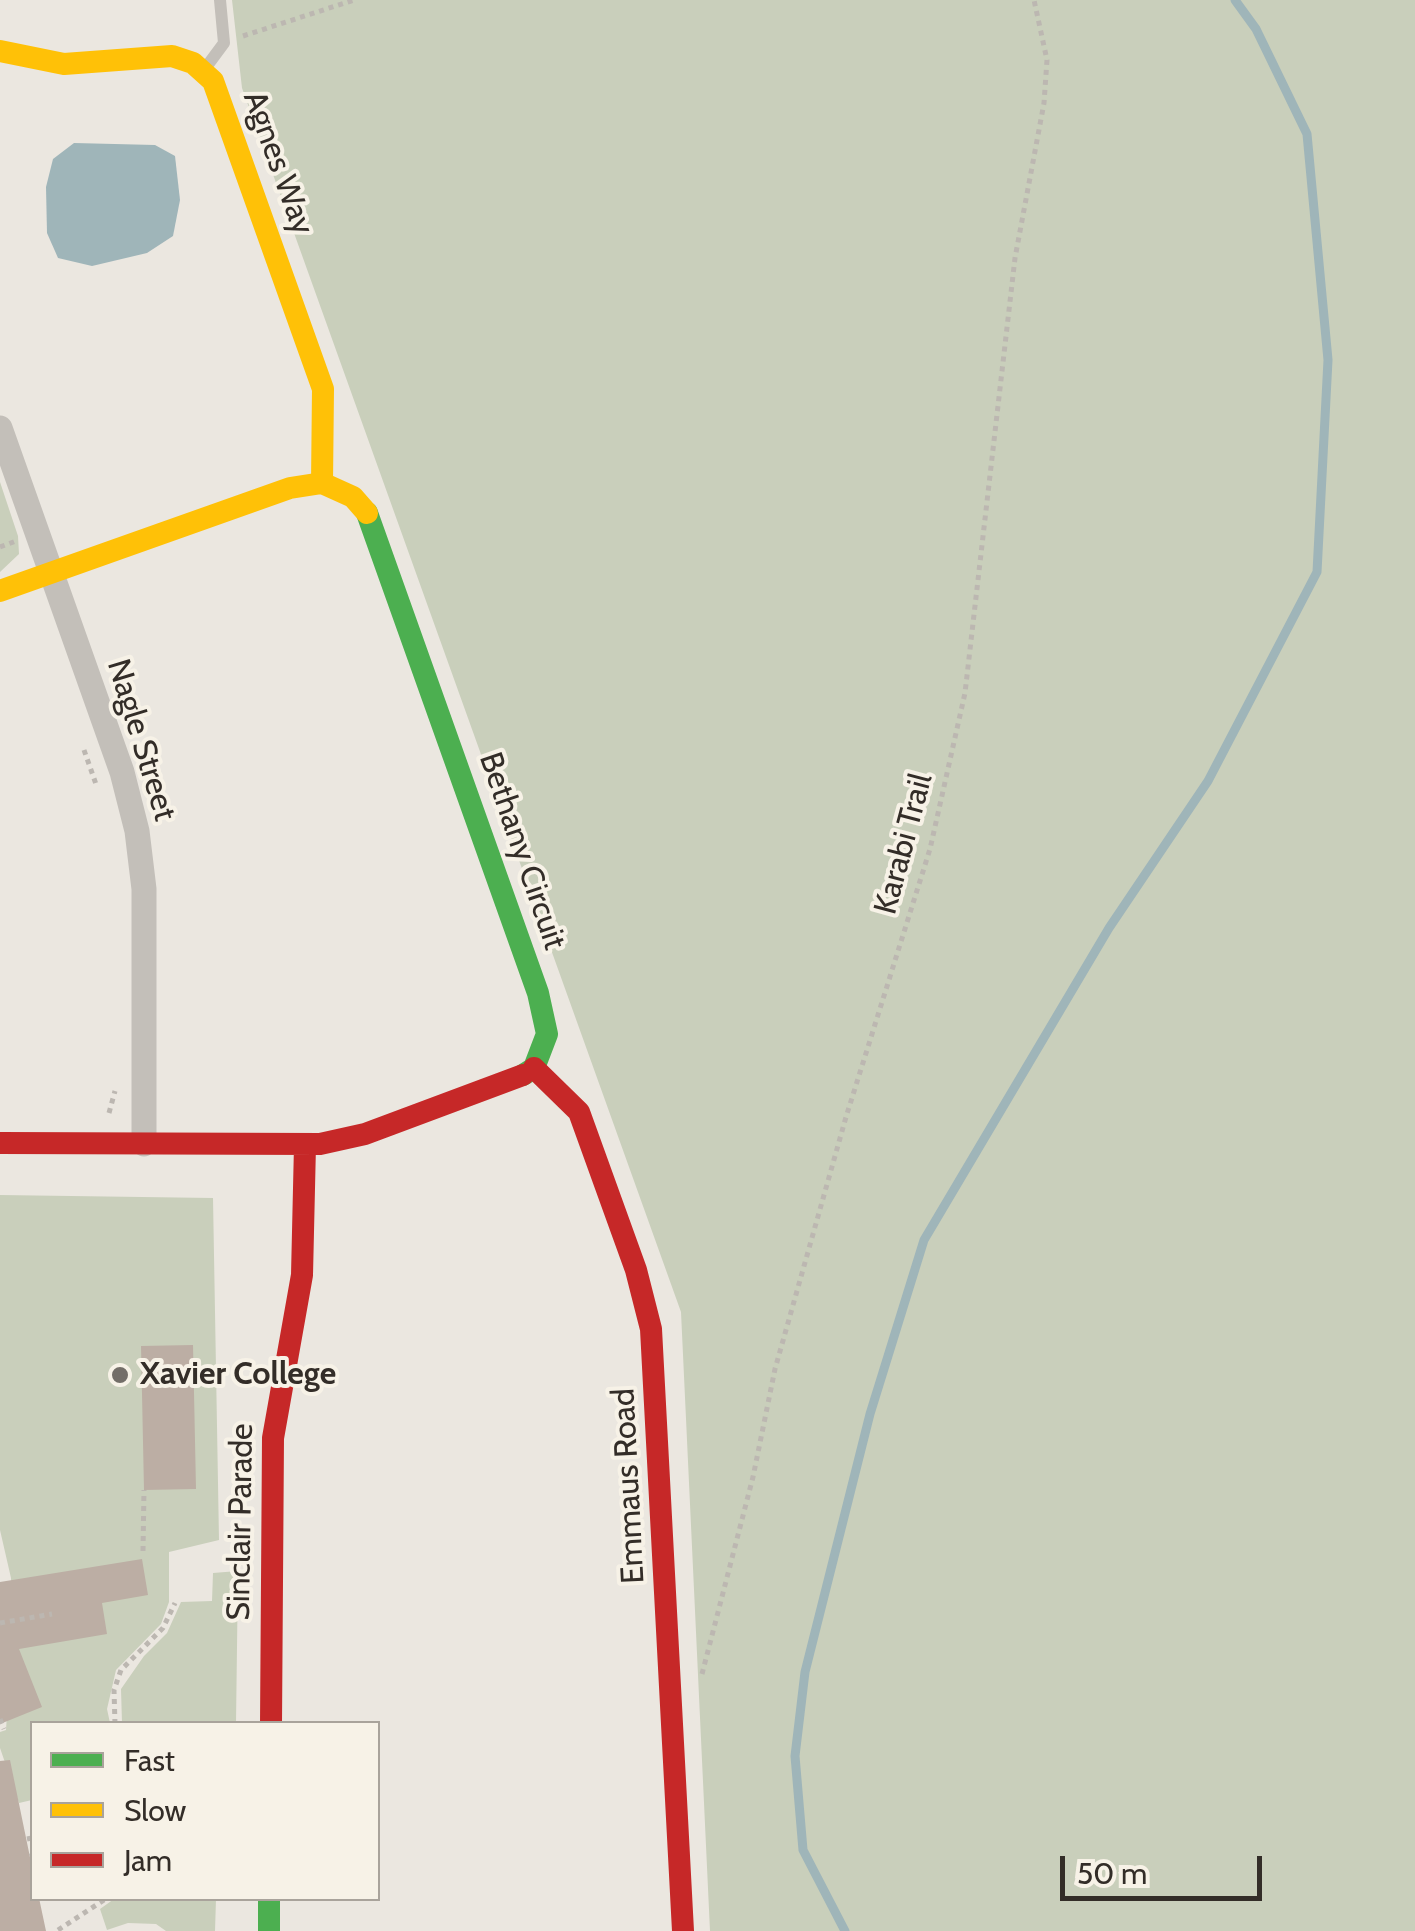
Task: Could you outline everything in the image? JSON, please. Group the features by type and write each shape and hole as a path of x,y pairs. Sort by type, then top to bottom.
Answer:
{"street":[{"name":"Agnes Way","path":"0,52 64,64 172,56 204,70 219,92 318,372 326,406 322,483"},
{"name":"Nagle Street","path":"0,428 122,772 142,858 144,1144"},
{"path":"0,592 290,488 322,483"},
{"name":"Bethany Circuit","path":"322,483 353,496 377,539 546,1020 544,1046 534,1068"},
{"path":"0,1143 306,1145 396,1124 512,1082 534,1068"},
{"name":"Emmaus Road","path":"534,1068 578,1112 636,1270 651,1329 683,1931"},
{"name":"Sinclair Parade","path":"271,1721 273,1438 302,1275 306,1145"},
{"path":"269,1901 269,1931"}],"lane":[{"path":"204,70 224,43 220,0"}],"path":[{"path":"224,43 354,0"},
{"name":"Karabi Trail","path":"699,1681 753,1477 775,1368 846,1118 930,849 965,692 986,536 1015,258 1044,102 1047,60 1034,0"},
{"path":"80,741 99,794"},
{"path":"101,1119 112,1110 116,1075"},
{"path":"143,1551 144,1490"},
{"path":"115,1721 114,1690 121,1670 163,1628 176,1603"},
{"path":"0,1622 52,1614"},
{"path":"0,1719 4,1728"},
{"path":"58,1930 69,1927 103,1901"}],"green space":[{"path":"232,0 1415,0 1415,1931 710,1931 681,1312 242,88"},
{"path":"0,482 18,536 19,554 0,572"},
{"name":"Xavier College","path":"0,1195 213,1198 219,1540 169,1552 169,1602 161,1624 116,1670 107,1709 110,1721 30,1721 30,1800 19,1803 0,1748 0,1732 6,1730 12,1637 11,1578 0,1530"},
{"path":"238,1571 236,1721 122,1721 121,1689 144,1656 167,1633 181,1602 212,1601 213,1573"},
{"path":"111,1901 216,1901 215,1931 166,1931 156,1924 128,1923 107,1930 100,1909"}],"water":[{"path":"74,143 155,145 175,156 180,200 173,236 147,253 92,266 58,258 47,233 46,187 53,159"}],"building":[{"path":"193,1345 196,1489 144,1490 141,1346"},
{"path":"142,1559 148,1595 102,1603 107,1634 19,1649 42,1707 0,1724 0,1582"},
{"path":"10,1760 30,1857 30,1901 40,1901 46,1931 0,1931 0,1761"}],"waterway":[{"path":"845,1931 803,1850 795,1756 805,1672 870,1414 924,1240 1109,928 1208,781 1317,572 1328,360 1307,134 1256,29 1235,0"}],"traffic: fast":[{"path":"367,513 538,993 547,1034 534,1068 523,1075"},
{"path":"269,1901 269,1931"}],"traffic: slow":[{"path":"0,51 64,64 172,56 193,63 213,81 323,389 322,483"},
{"path":"0,591 290,488 322,483 353,497 367,513"}],"traffic: jam":[{"path":"534,1068 579,1112 636,1270 651,1329 683,1931"},
{"path":"0,1143 320,1144 365,1134 523,1075"},
{"path":"271,1721 273,1438 302,1275 305,1145"}],"place":[{"name":"Xavier College","path":"120,1375"}]}
